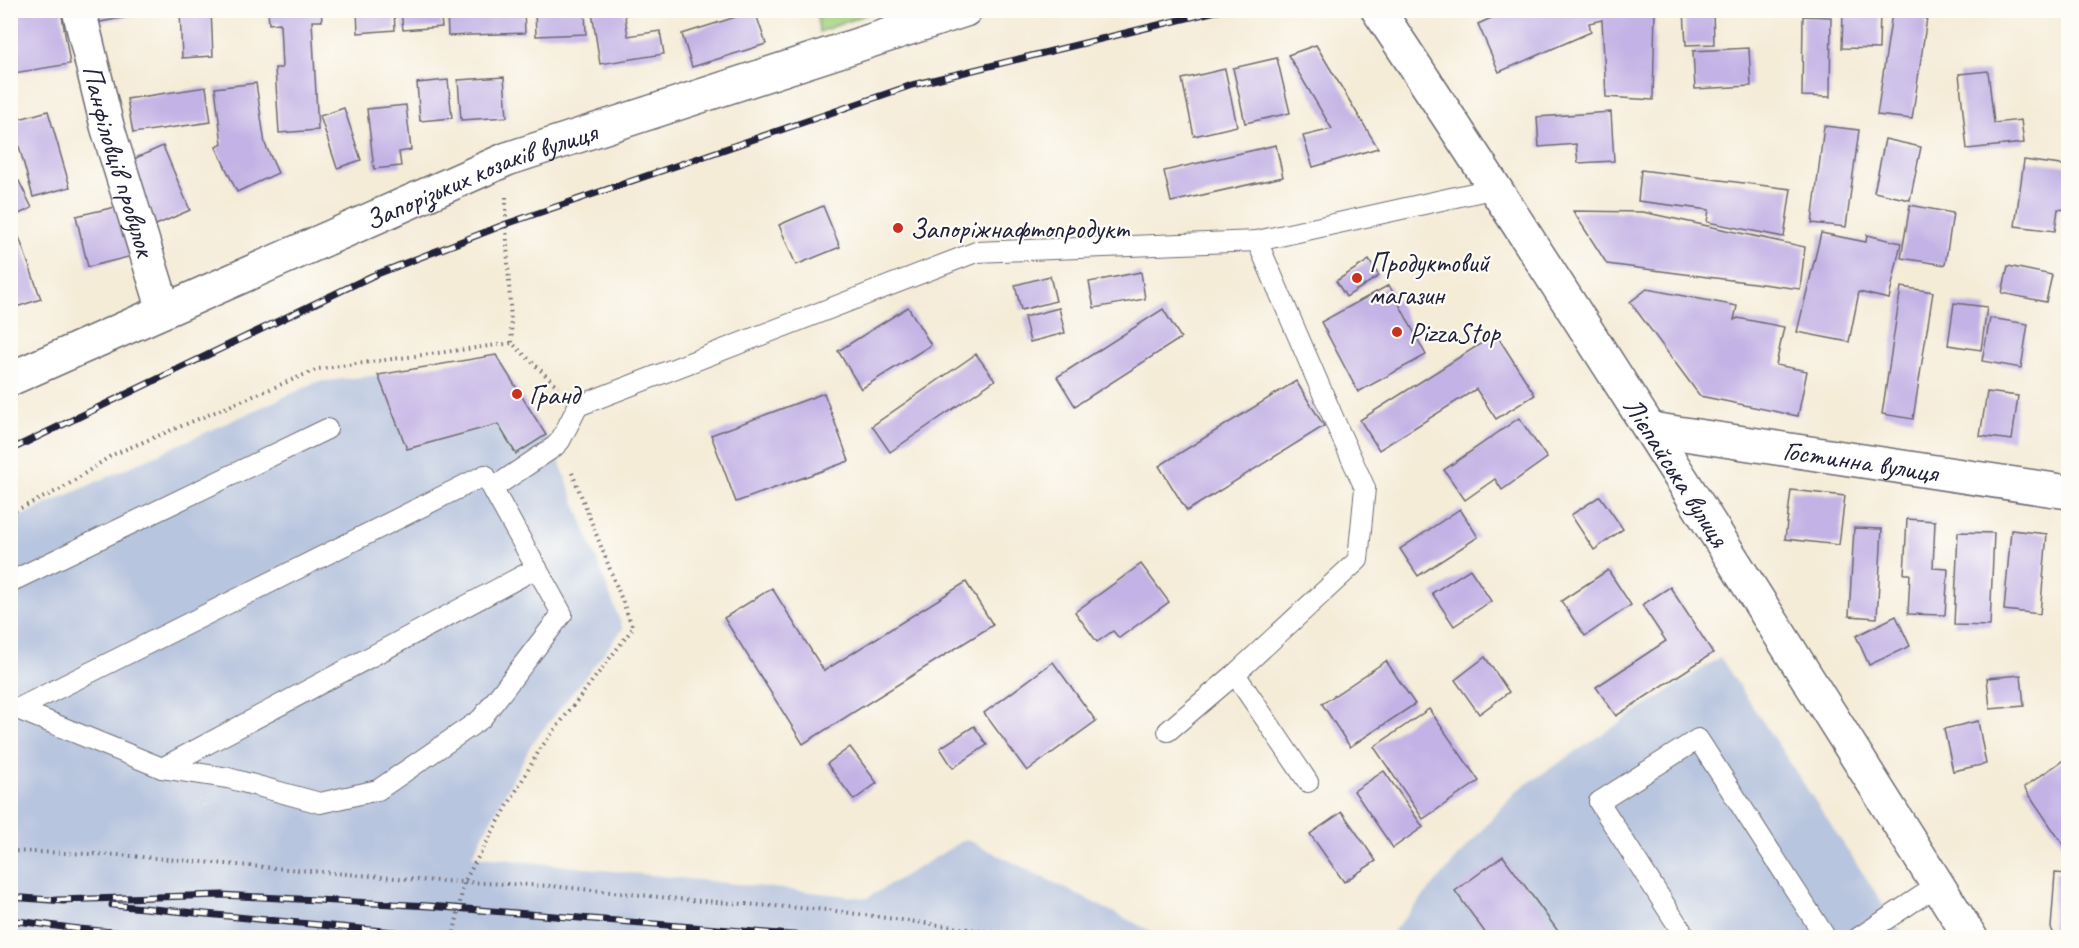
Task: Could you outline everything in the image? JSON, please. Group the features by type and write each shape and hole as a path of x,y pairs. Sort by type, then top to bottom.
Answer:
{"main road":[{"name":"Панфіловців провулок","path":"79,10 107,126 164,310"},
{"name":"Запорізьких козаків вулиця","path":"10,379 507,159 964,10"},
{"name":"Лієпайська вулиця","path":"1378,10 1651,429 1971,938"},
{"name":"Гостинна вулиця","path":"1651,429 2068,492"}],"lane":[{"path":"493,488 560,441 578,406 976,252 1257,241 1496,189"},
{"path":"1168,731 1235,674 1359,560 1365,488 1257,241"},
{"path":"10,582 327,429"},
{"path":"485,475 562,614 480,718 378,790 320,803 228,778 162,768 14,707 485,475"},
{"path":"162,768 537,568"},
{"path":"1235,674 1308,782"},
{"path":"1686,938 1599,802 1698,739 1826,938"},
{"path":"1858,938 1938,885"}],"path":[{"path":"507,159 506,224 512,343 578,406"},
{"path":"10,513 63,488 112,455 318,369 512,343"},
{"path":"453,938 464,882 540,748 633,628 560,441"},
{"path":"10,851 118,855 419,880 552,886 689,900 828,910 1035,938"}],"shaded area":[{"path":"378,375 407,449 498,424 516,454 546,435 554,447 623,629 531,745 472,856 867,898 966,839 1163,937 11,937 10,521 317,382"},
{"path":"1720,657 1905,937 1387,938 1516,791"}],"green space":[{"path":"817,10 876,11 819,32"}],"building":[{"path":"10,10 61,10 70,64 14,73 10,52"},
{"path":"98,10 137,10 138,15 100,22"},
{"path":"180,10 211,10 213,56 182,58"},
{"path":"268,10 321,10 322,21 312,21 318,130 279,133 275,68 282,68 280,23 269,24"},
{"path":"357,10 394,10 395,30 358,33"},
{"path":"401,10 440,10 442,27 403,30"},
{"path":"447,10 524,10 525,33 448,36"},
{"path":"535,10 585,10 586,34 536,36"},
{"path":"624,10 628,36 660,31 664,54 600,64 592,12"},
{"path":"1509,10 1655,10 1653,100 1606,97 1602,20 1589,23 1591,32 1499,72 1478,24"},
{"path":"1684,10 1713,10 1714,44 1686,45"},
{"path":"1843,10 1880,10 1879,49 1842,48"},
{"path":"755,11 766,44 692,67 682,34"},
{"path":"1892,13 1927,18 1912,119 1877,115"},
{"path":"1803,16 1831,17 1830,97 1802,96"},
{"path":"1316,45 1378,148 1313,167 1303,136 1332,129 1288,55"},
{"path":"1749,48 1751,86 1695,89 1693,51"},
{"path":"1277,58 1290,113 1245,123 1233,68"},
{"path":"1225,69 1237,126 1194,136 1182,79"},
{"path":"1988,71 1994,123 2021,120 2024,143 1967,149 1959,74"},
{"path":"504,77 507,117 461,120 458,80"},
{"path":"448,80 452,118 420,121 417,83"},
{"path":"256,83 265,144 278,173 237,192 216,147 222,144 215,88"},
{"path":"206,87 211,122 133,133 127,99"},
{"path":"406,105 411,150 399,152 401,166 374,169 367,109"},
{"path":"344,108 361,160 337,168 320,116"},
{"path":"48,111 70,187 33,197 12,121"},
{"path":"1611,112 1614,161 1578,163 1576,144 1539,147 1537,117"},
{"path":"1824,126 1859,130 1846,227 1812,223"},
{"path":"1885,139 1921,147 1910,200 1874,192"},
{"path":"1276,145 1283,177 1171,202 1164,171"},
{"path":"163,146 190,210 156,225 129,161"},
{"path":"2024,160 2068,166 2068,210 2058,209 2055,231 2015,226"},
{"path":"1641,170 1791,189 1784,237 1707,222 1709,210 1638,201"},
{"path":"19,181 32,208 10,218 10,185"},
{"path":"124,205 136,255 88,267 76,216"},
{"path":"1910,205 1953,213 1945,265 1901,258"},
{"path":"823,206 840,247 796,265 779,225"},
{"path":"1573,211 1643,212 1805,247 1800,289 1607,264"},
{"path":"1821,233 1866,242 1867,235 1901,243 1889,299 1859,292 1849,342 1797,332"},
{"path":"19,237 41,299 10,309 10,240"},
{"name":"Продуктовий магазин","path":"1369,260 1379,276 1346,297 1336,281"},
{"path":"2008,266 2052,275 2046,302 2002,293"},
{"path":"1141,272 1145,299 1094,308 1089,282"},
{"path":"1050,276 1056,301 1021,310 1015,285"},
{"path":"1389,285 1426,355 1358,392 1321,322"},
{"path":"1901,287 1933,292 1913,419 1882,414"},
{"path":"1647,289 1737,306 1734,320 1738,318 1784,327 1776,365 1807,371 1798,416 1700,396 1630,302"},
{"path":"1954,303 1987,307 1981,350 1948,345"},
{"path":"908,307 931,345 861,389 838,351"},
{"path":"1059,308 1065,333 1030,342 1024,317"},
{"path":"1163,309 1181,338 1075,406 1057,377"},
{"path":"1990,318 2028,324 2021,368 1982,361"},
{"path":"1496,334 1535,395 1496,419 1476,389 1379,450 1360,420"},
{"path":"976,354 995,380 890,452 872,426"},
{"path":"496,355 546,435 516,454 498,424 407,449 378,375"},
{"path":"1296,381 1324,426 1187,511 1159,466"},
{"path":"1987,392 2018,396 2012,440 1980,436"},
{"path":"824,393 849,461 736,502 711,435"},
{"path":"1519,418 1547,458 1502,490 1495,479 1465,500 1444,470"},
{"path":"1791,490 1845,496 1839,545 1785,539"},
{"path":"1600,496 1623,529 1594,550 1571,515"},
{"path":"1460,509 1478,537 1418,576 1400,549"},
{"path":"1907,519 1935,521 1933,568 1948,569 1945,615 1908,614 1910,574 1904,574"},
{"path":"1854,528 1882,529 1877,618 1849,616"},
{"path":"2011,530 2047,534 2040,614 2004,610"},
{"path":"1958,532 1994,533 1990,626 1954,625"},
{"path":"1141,564 1169,602 1119,638 1113,631 1097,642 1075,612"},
{"path":"1470,569 1491,601 1454,626 1432,593"},
{"path":"1608,570 1631,605 1585,636 1561,601"},
{"path":"966,582 993,625 803,744 724,618 772,588 824,671"},
{"path":"1670,587 1713,653 1616,716 1596,687 1666,641 1642,605"},
{"path":"1896,616 1910,646 1869,665 1856,636"},
{"path":"1485,657 1509,692 1479,714 1455,680"},
{"path":"1386,661 1415,704 1350,747 1322,704"},
{"path":"1053,662 1096,721 1027,771 984,713"},
{"path":"2021,675 2024,706 1990,709 1987,678"},
{"path":"1429,709 1479,781 1423,819 1374,747"},
{"path":"1978,721 1986,764 1953,771 1944,729"},
{"path":"974,726 987,745 953,768 940,748"},
{"path":"850,747 877,783 854,800 827,764"},
{"path":"2068,757 2068,852 2024,787"},
{"path":"1384,771 1423,827 1393,848 1354,791"},
{"path":"1342,812 1376,861 1344,882 1310,834"},
{"path":"1503,856 1563,938 1489,938 1455,891"},
{"path":"2055,873 2068,874 2068,938 2056,938 2051,928"}],"railway":[{"path":"10,450 372,276 506,224 912,85 1220,10"},
{"path":"57,900 222,895 429,906 830,938"},
{"path":"10,897 64,901"},
{"path":"112,905 456,938"},
{"path":"10,920 179,938"}],"place":[{"name":"Запоріжнафтопродукт","path":"898,228"},
{"name":"Продуктовий магазин","path":"1357,278"},
{"name":"PizzaStop","path":"1397,332"},
{"name":"Гранд","path":"517,394"}]}
